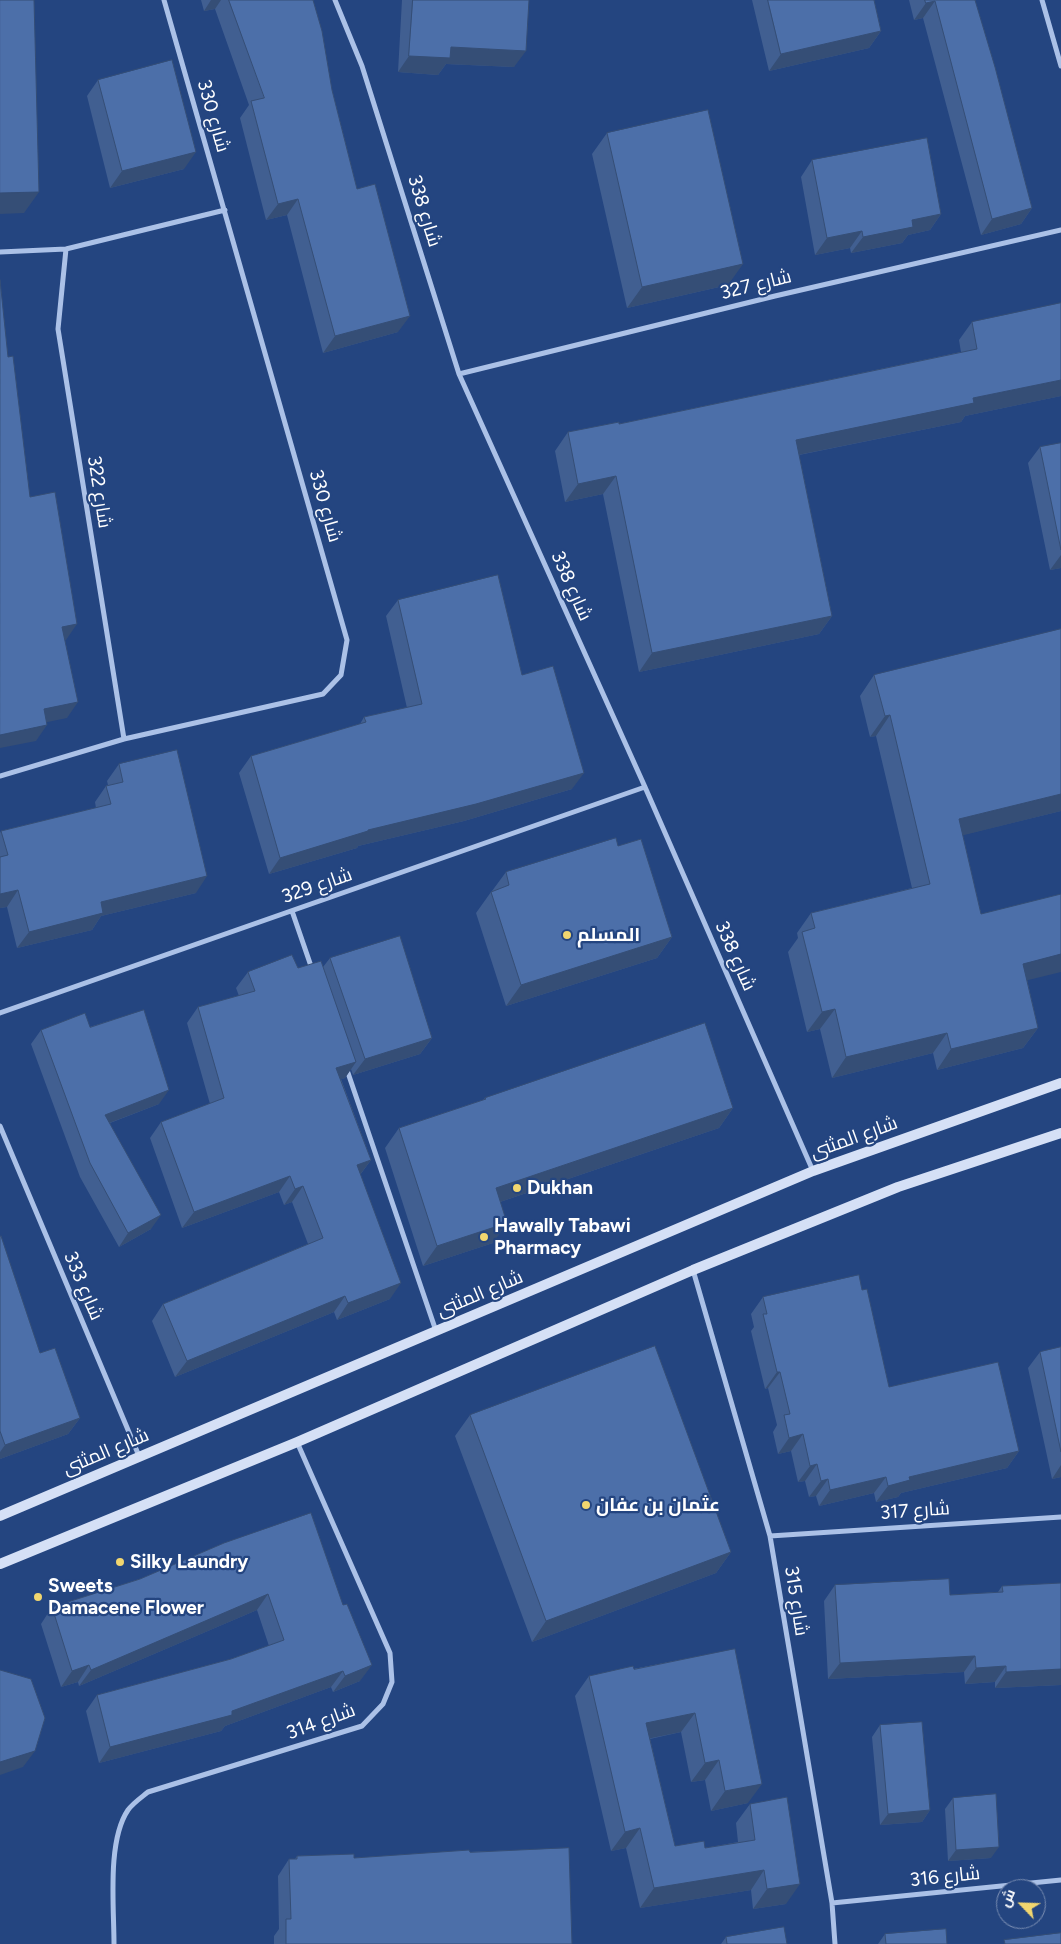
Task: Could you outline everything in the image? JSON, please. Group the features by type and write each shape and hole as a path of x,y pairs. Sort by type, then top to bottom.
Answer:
{"street":[{"name":"شارع 330","path":"0,776 124,739 323,694 341,675 347,640 164,0"},
{"name":"شارع 338","path":"335,0 362,66 459,374 645,787 813,1171"},
{"path":"1042,0 1061,66"},
{"path":"0,252 66,249 225,210"},
{"name":"شارع 327","path":"459,374 775,296 1061,230"},
{"name":"شارع 322","path":"66,249 58,330 124,739"},
{"name":"شارع 329","path":"0,1013 645,787"},
{"path":"292,911 315,976"},
{"path":"343,1060 436,1332"},
{"name":"شارع المثنى","path":"0,1516 813,1171 1061,1083"},
{"name":"شارع 333","path":"0,1126 139,1456"},
{"path":"0,1564 297,1442 693,1270 898,1187 1061,1133"},
{"name":"شارع 315","path":"693,1270 770,1536 832,1903 835,1944"},
{"name":"شارع 314","path":"114,1944 114,1857 118,1828 129,1808 148,1792 362,1726 383,1704 392,1682 390,1653 297,1442"},
{"name":"شارع 317","path":"770,1536 1061,1517"},
{"name":"شارع 316","path":"832,1903 1061,1880"}],"building":[{"path":"0,0 34,0 39,192 0,193"},
{"path":"229,0 313,0 322,31 332,90 357,189 375,184 410,316 335,336 298,199 278,204 251,101 264,98"},
{"path":"413,0 529,0 526,51 451,47 450,58 409,56"},
{"path":"768,0 874,0 881,31 781,54"},
{"path":"925,0 975,0 995,67 1032,208 992,219 935,1 926,3"},
{"path":"172,60 196,152 122,171 98,80"},
{"path":"708,110 743,264 642,287 607,133"},
{"path":"927,138 941,214 912,220 913,227 863,237 862,231 827,238 812,160"},
{"path":"0,280 8,357 13,356 30,497 55,492 77,624 62,627 78,702 44,709 47,725 0,735"},
{"path":"1061,303 1061,380 973,398 974,403 796,440 832,616 652,653 616,476 578,484 568,432 619,422 619,424 977,349 972,322"},
{"path":"1061,443 1061,550 1040,447"},
{"path":"498,575 522,675 553,666 584,773 476,804 368,830 280,858 251,756 366,722 364,717 422,704 398,600"},
{"path":"1061,629 1061,794 959,819 981,914 1061,894 1061,954 1023,964 1038,1028 951,1049 947,1033 846,1057 835,1009 822,1012 802,932 815,928 811,913 930,884 890,715 885,716 874,675"},
{"path":"177,750 207,876 101,902 103,913 29,932 18,890 0,894 0,857 8,855 1,831 111,804 106,786 123,782 119,764"},
{"name":"المسلم","path":"616,838 618,846 641,839 672,937 521,985 491,892 509,885 506,872"},
{"path":"400,936 432,1038 365,1059 330,958"},
{"path":"292,955 298,968 321,961 356,1062 336,1068 371,1160 357,1165 401,1283 348,1303 345,1296 187,1361 163,1304 323,1238 303,1186 295,1189 290,1176 194,1212 161,1122 224,1098 198,1007 255,991 248,972"},
{"path":"144,1010 169,1090 105,1115 161,1215 128,1233 90,1163 41,1030 85,1013 90,1027"},
{"path":"705,1023 733,1108 496,1188 507,1223 437,1246 399,1128"},
{"path":"1,1236 40,1353 55,1348 80,1418 5,1445 0,1431"},
{"path":"859,1275 862,1290 867,1289 889,1387 998,1362 1019,1451 909,1477 910,1480 888,1486 886,1477 830,1490 828,1479 821,1481 817,1464 810,1466 803,1434 789,1438 784,1415 790,1414 780,1372 777,1372 763,1314 767,1314 763,1297"},
{"name":"عثمان بن عفان","path":"655,1346 731,1552 546,1621 470,1415"},
{"path":"1061,1347 1061,1452 1040,1352"},
{"path":"311,1513 343,1605 347,1604 372,1665 345,1676 343,1671 232,1711 232,1715 110,1747 97,1695 231,1659 284,1640 268,1594 91,1670 89,1665 72,1671 52,1607 140,1579 224,1543"},
{"path":"949,1579 950,1595 1003,1592 1002,1586 1061,1583 1061,1669 1006,1672 1006,1666 976,1668 975,1656 840,1663 835,1585"},
{"path":"735,1649 762,1784 725,1791 719,1760 705,1763 695,1713 646,1723 675,1846 704,1841 705,1848 755,1840 750,1804 787,1797 800,1884 767,1889 764,1870 654,1888 640,1828 625,1832 589,1676 633,1666 634,1669"},
{"path":"0,1670 31,1679 45,1718 35,1751 0,1762"},
{"path":"922,1722 930,1810 888,1814 880,1725"},
{"path":"996,1794 999,1847 956,1850 953,1798"},
{"path":"569,1848 572,1944 286,1944 286,1919 291,1919 289,1859 297,1859 297,1856 354,1854 354,1858 469,1850 470,1852"},
{"path":"784,1927 787,1944 727,1944 726,1937"},
{"path":"946,1929 947,1944 886,1944 885,1934"},
{"path":"1061,1933 1061,1944 1005,1944 1004,1940"}],"place":[{"name":"المسلم","path":"567,935"},
{"name":"Dukhan","path":"517,1188"},
{"name":"Hawally Tabawi Pharmacy","path":"484,1237"},
{"name":"عثمان بن عفان","path":"586,1505"},
{"name":"Silky Laundry","path":"120,1562"},
{"name":"Sweets Damacene Flower","path":"38,1597"}]}
